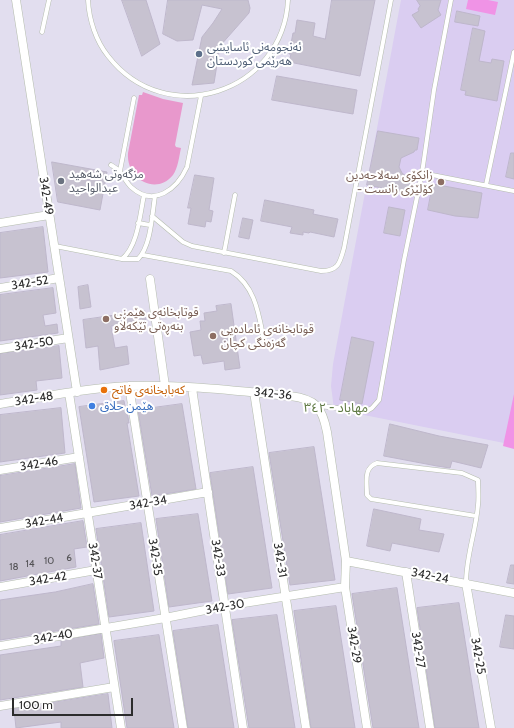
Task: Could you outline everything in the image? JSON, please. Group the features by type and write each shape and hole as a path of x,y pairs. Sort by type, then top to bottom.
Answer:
{"street":[{"name":"342-49","path":"16,0 68,338 73,392"},
{"path":"0,223 49,215"},
{"name":"342-52","path":"0,288 59,278"},
{"path":"150,279 166,386"},
{"name":"342-50","path":"0,349 68,338"},
{"name":"342-36","path":"73,392 129,386 166,386 254,392 298,397 317,406"},
{"name":"342-35","path":"129,386 146,503 183,728"},
{"name":"342-33","path":"192,388 243,728"},
{"name":"342-48","path":"0,404 73,392"},
{"name":"342-37","path":"73,392 79,457 121,728"},
{"name":"342-31","path":"254,392 306,728"},
{"path":"317,406 324,416 327,432 346,562"},
{"name":"342-46","path":"0,470 79,457"},
{"name":"342-34","path":"87,513 208,492"},
{"name":"342-44","path":"0,528 87,513"},
{"name":"342-24","path":"346,562 514,593"},
{"name":"342-29","path":"346,562 345,587 367,728"},
{"name":"342-42","path":"0,586 96,570"},
{"name":"342-27","path":"406,572 430,728"},
{"name":"342-25","path":"466,583 491,728"},
{"name":"342-30","path":"105,628 225,606 285,598 345,587"},
{"name":"342-40","path":"0,646 105,628"},
{"path":"0,706 114,687"}],"lane":[{"path":"42,32 49,0"},
{"path":"88,0 91,21 96,36 104,51 114,64 139,84 170,95 186,96 201,96 218,92 247,78 259,67 270,55 278,41 284,26 288,0"},
{"path":"152,216 188,245 321,271 328,271 339,264 344,248 391,0"},
{"path":"317,406 367,411 372,408 378,400 422,173 434,90 451,0"},
{"path":"486,185 514,52"},
{"path":"111,165 120,171 131,187 144,195 156,196 173,187 183,176 189,157 201,96"},
{"path":"120,171 134,98"},
{"path":"422,173 514,191"},
{"path":"122,259 128,254 133,246 144,195"},
{"path":"224,253 235,195"},
{"path":"54,246 122,259 138,259 142,255 147,244 156,196"},
{"path":"138,223 150,225"},
{"path":"142,255 231,271 240,277 255,299 265,345"},
{"path":"466,583 466,568 476,516 478,505 478,480 462,473 377,463 371,465 368,470 367,495 371,499 476,516"}],"shaded area":[{"name":"زانکۆی سەلاحەدین - کۆلێژی زانست","path":"401,0 514,0 514,445 334,409 331,386 333,364"},
{"path":"468,0 488,0 498,2 495,15 466,9"},
{"path":"143,92 163,99 183,103 175,145 176,147 181,148 177,166 173,175 166,181 159,184 143,182 132,170 129,162 128,153 139,95 142,95"},
{"path":"514,394 514,449 503,446"}],"building":[{"path":"122,0 146,0 160,44 142,56"},
{"path":"168,0 248,0 250,8 249,13 220,46 214,83 192,85 202,37 222,9 202,5 193,40 177,41 163,34"},
{"path":"332,0 375,0 360,76 289,62 293,33 295,33 297,20 315,23 313,36 325,39"},
{"path":"417,0 441,0 438,10 441,15 421,28 412,15 419,11 418,9 420,6"},
{"path":"457,11 480,16 478,26 455,22"},
{"path":"473,28 485,31 479,61 491,63 492,59 504,61 497,101 465,95 466,91 461,90"},
{"path":"277,76 357,90 353,114 272,100"},
{"path":"378,131 419,138 417,150 401,158 399,167 410,183 408,193 367,185"},
{"path":"511,153 514,153 514,179 506,177"},
{"path":"52,162 107,172 100,210 58,202"},
{"path":"195,175 214,178 209,210 213,211 211,222 206,221 205,227 188,224 191,208 188,208"},
{"path":"433,184 482,193 478,218 455,216 428,210"},
{"path":"265,200 314,210 313,214 338,219 334,237 310,232 303,232 303,235 290,233 292,227 261,221"},
{"path":"389,207 405,210 400,236 384,233"},
{"path":"243,218 253,220 249,239 239,237"},
{"path":"43,227 48,272 0,278 0,233"},
{"path":"88,285 91,307 80,309 78,287"},
{"path":"53,288 56,313 43,315 45,326 57,324 58,333 0,341 0,295"},
{"path":"231,304 240,368 225,370 224,361 203,364 201,355 194,356 190,332 201,330 200,321 205,321 204,313 217,311 216,306"},
{"path":"145,311 146,321 111,326 115,348 127,346 129,364 100,370 98,346 86,348 83,320"},
{"path":"352,337 374,342 362,404 340,400"},
{"path":"59,346 62,378 36,381 37,390 0,395 0,354"},
{"path":"124,401 129,423 127,423 139,496 94,502 79,407"},
{"path":"182,404 196,489 152,496 138,410"},
{"path":"61,408 65,453 0,462 0,415"},
{"path":"390,424 439,436 488,445 481,468 452,461 450,468 384,456"},
{"path":"314,447 335,580 290,585 269,453"},
{"path":"75,464 81,508 0,522 0,476"},
{"path":"253,467 272,588 228,594 210,473"},
{"path":"374,509 421,519 419,530 444,534 439,552 392,543 390,551 367,546"},
{"path":"198,514 212,601 169,607 156,519"},
{"path":"83,521 87,547 74,549 76,567 0,581 0,535"},
{"path":"141,523 154,611 109,617 96,529"},
{"path":"511,565 514,565 514,584 507,583"},
{"path":"93,584 99,624 0,640 0,600 55,592"},
{"path":"397,588 419,728 373,728 352,594"},
{"path":"459,603 479,728 435,728 417,608"},
{"path":"336,606 355,728 311,728 294,611"},
{"path":"277,615 295,728 249,728 232,620"},
{"path":"506,615 514,616 514,649 500,647"},
{"path":"218,625 234,728 188,728 173,631"},
{"path":"101,634 104,658 80,663 83,687 0,700 0,655 61,646 61,641"},
{"path":"159,635 174,728 127,728 114,641"},
{"path":"108,694 112,728 61,728 61,722 16,728 14,709"}],"place":[{"name":"ئەنجومەنی ئاسایشی هەرێمی کوردستان","path":"199,54"},
{"name":"مزگه‌وتی شه‌هید عبدالواحید","path":"61,181"},
{"name":"زانکۆی سەلاحەدین - کۆلێژی زانست","path":"441,182"},
{"name":"قوتابخانەی هێمنی بنەڕەتی تێکەڵاو","path":"106,319"},
{"name":"قوتابخانەی ئامادەیی گەزەنگی کچان","path":"213,336"},
{"name":"كەبابخانەی فاتح","path":"104,390"},
{"name":"هێمن حلاق","path":"92,406"}],"district":[{"name":"مهاباد - ٣٤٢","path":"336,408"}]}
